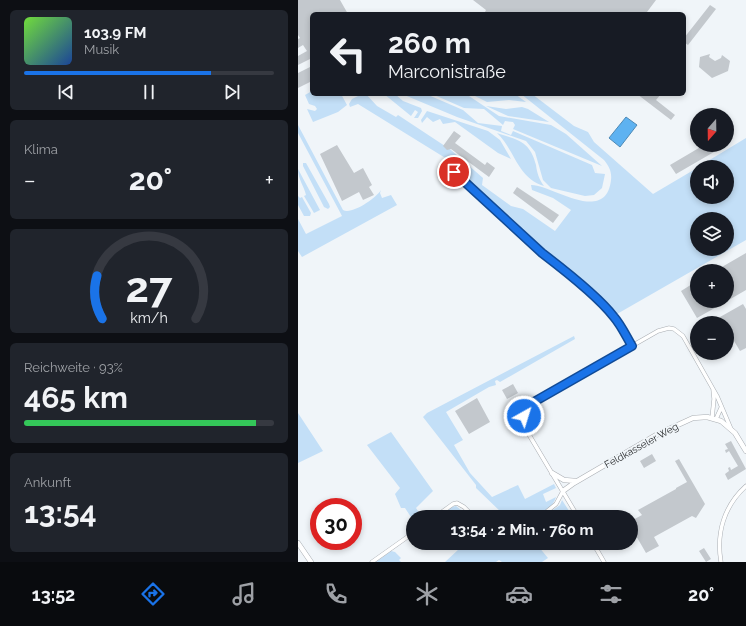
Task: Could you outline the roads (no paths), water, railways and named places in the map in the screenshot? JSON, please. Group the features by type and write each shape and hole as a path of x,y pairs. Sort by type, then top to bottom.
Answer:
{"street":[{"path":"454,172 542,253 610,312 632,346"},
{"path":"574,510 526,428 524,416 527,409 532,403 658,331 674,329 683,336 712,386 731,429 746,451"},
{"path":"712,386 714,399 714,419"},
{"path":"714,419 721,413 722,406"},
{"name":"Feldkasseler Weg","path":"549,510 556,504 563,491 578,480 677,424 693,418 714,419"},
{"path":"714,419 731,429"},
{"path":"552,473 564,480 578,480"},
{"path":"721,562 719,540 722,522 733,499 746,486"},
{"path":"445,510 457,503 467,510"},
{"path":"372,562 406,538"},
{"path":"298,543 311,562"},
{"path":"597,550 604,562"}],"water":[{"path":"626,117 637,125 620,147 609,138"}]}
